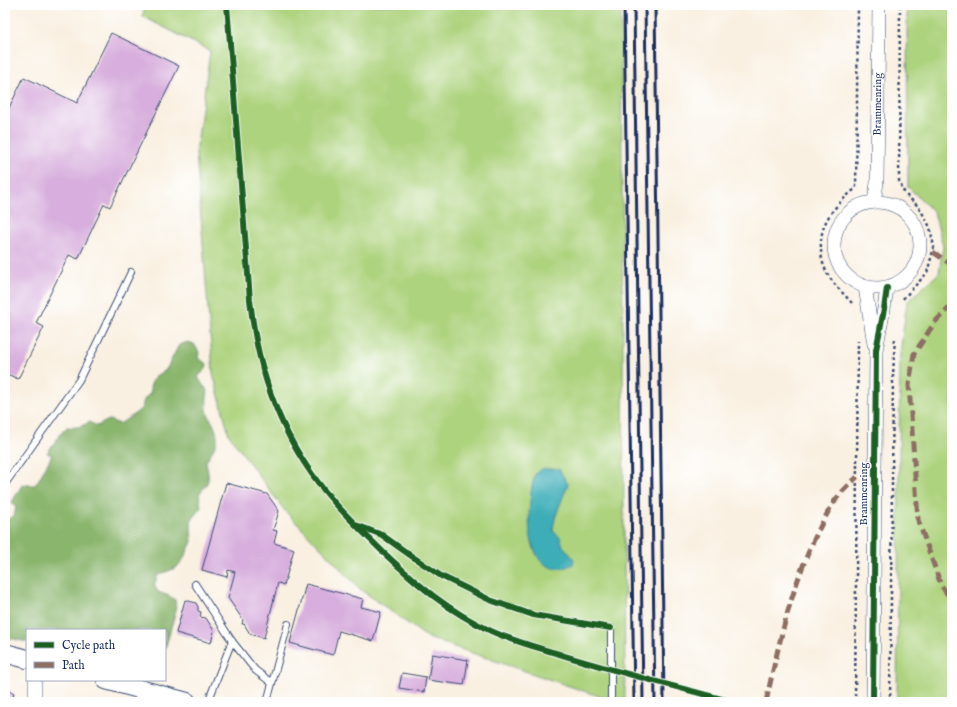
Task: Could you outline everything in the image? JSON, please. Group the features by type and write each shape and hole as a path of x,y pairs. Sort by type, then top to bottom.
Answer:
{"main road":[{"path":"5,652 26,659"},
{"path":"110,681 187,702"}],"street":[{"name":"Brammenring","path":"874,202 877,183 879,5"},
{"path":"874,202 890,204 904,212 914,224 918,232 919,253 914,267 905,278 893,286 872,289 856,284 850,279 839,266 834,252 835,236 839,223 847,214 858,206 874,202"},
{"name":"Brammenring","path":"865,287 876,350 873,702"},
{"name":"Brammenring","path":"876,350 884,309 886,288"},
{"path":"35,681 35,702"}],"lane":[{"path":"5,484 79,380 131,272"},
{"path":"195,584 232,641 255,670 272,683"},
{"path":"267,702 288,624"},
{"path":"611,628 611,702"},
{"path":"208,702 232,641"}],"path":[{"path":"854,309 853,303 834,283 826,271 821,255 820,238 826,219 838,204 856,188 858,5"},
{"path":"898,304 927,273 934,247 930,227 919,207 906,194 898,181 900,5"},
{"path":"890,702 893,376 895,332"},
{"path":"855,702 858,333"}],"green space":[{"path":"146,5 621,5 625,702 616,702 428,638 360,589 285,511 229,435 213,373 196,153 210,51 142,16"},
{"path":"907,5 952,5 952,702 897,702 900,353 907,302 939,273 943,246 934,212 908,187"},
{"path":"188,342 194,344 199,352 198,358 207,364 206,369 198,377 208,391 207,410 216,432 217,439 215,446 206,462 208,479 206,485 199,494 201,507 192,519 192,542 183,560 176,568 158,575 154,585 158,592 175,600 176,610 166,645 166,629 26,629 26,642 5,637 5,523 8,519 14,516 16,507 12,502 22,485 35,485 52,455 47,453 67,427 78,427 89,422 97,426 109,420 120,424 143,407 143,402 151,393 150,388 152,381 157,375 166,370 179,345"}],"water":[{"path":"542,469 559,469 568,484 557,513 553,531 560,537 563,546 574,559 573,564 565,567 552,568 541,561 535,551 531,539 529,511 532,484 535,474"}],"building":[{"path":"111,33 179,66 110,207 104,204 78,259 69,255 36,323 44,327 18,379 5,373 5,116 24,77 77,103"},
{"path":"226,483 267,494 279,511 273,530 277,531 274,543 294,549 284,585 278,583 264,638 250,634 244,624 242,624 243,620 228,598 235,572 228,570 227,577 202,570"},
{"path":"306,584 363,599 361,607 381,612 373,641 339,631 333,655 290,643"},
{"path":"185,600 196,603 198,611 201,612 200,617 206,618 214,631 211,643 176,633"},
{"path":"432,654 468,660 464,685 428,680"},
{"path":"402,673 426,677 424,692 399,688"},
{"path":"5,690 14,693 12,702 5,702"}],"railway":[{"path":"624,5 634,702"},
{"path":"634,5 643,702"},
{"path":"645,5 655,702"},
{"path":"655,5 664,702"}],"marked path":[{"path":"933,252 952,265"},
{"path":"952,305 935,322 914,354 909,385 918,520 941,585 952,601"},
{"path":"766,702 784,624 800,573 821,525 834,502 857,477"}],"cycle path":[{"path":"227,5 250,300 259,355 276,408 287,433 300,457 316,480 346,515 397,565 447,606 475,623 518,642 733,702"},
{"path":"873,702 876,350 887,288"},
{"path":"359,526 382,535 441,576 490,600 533,615 611,628"}]}
